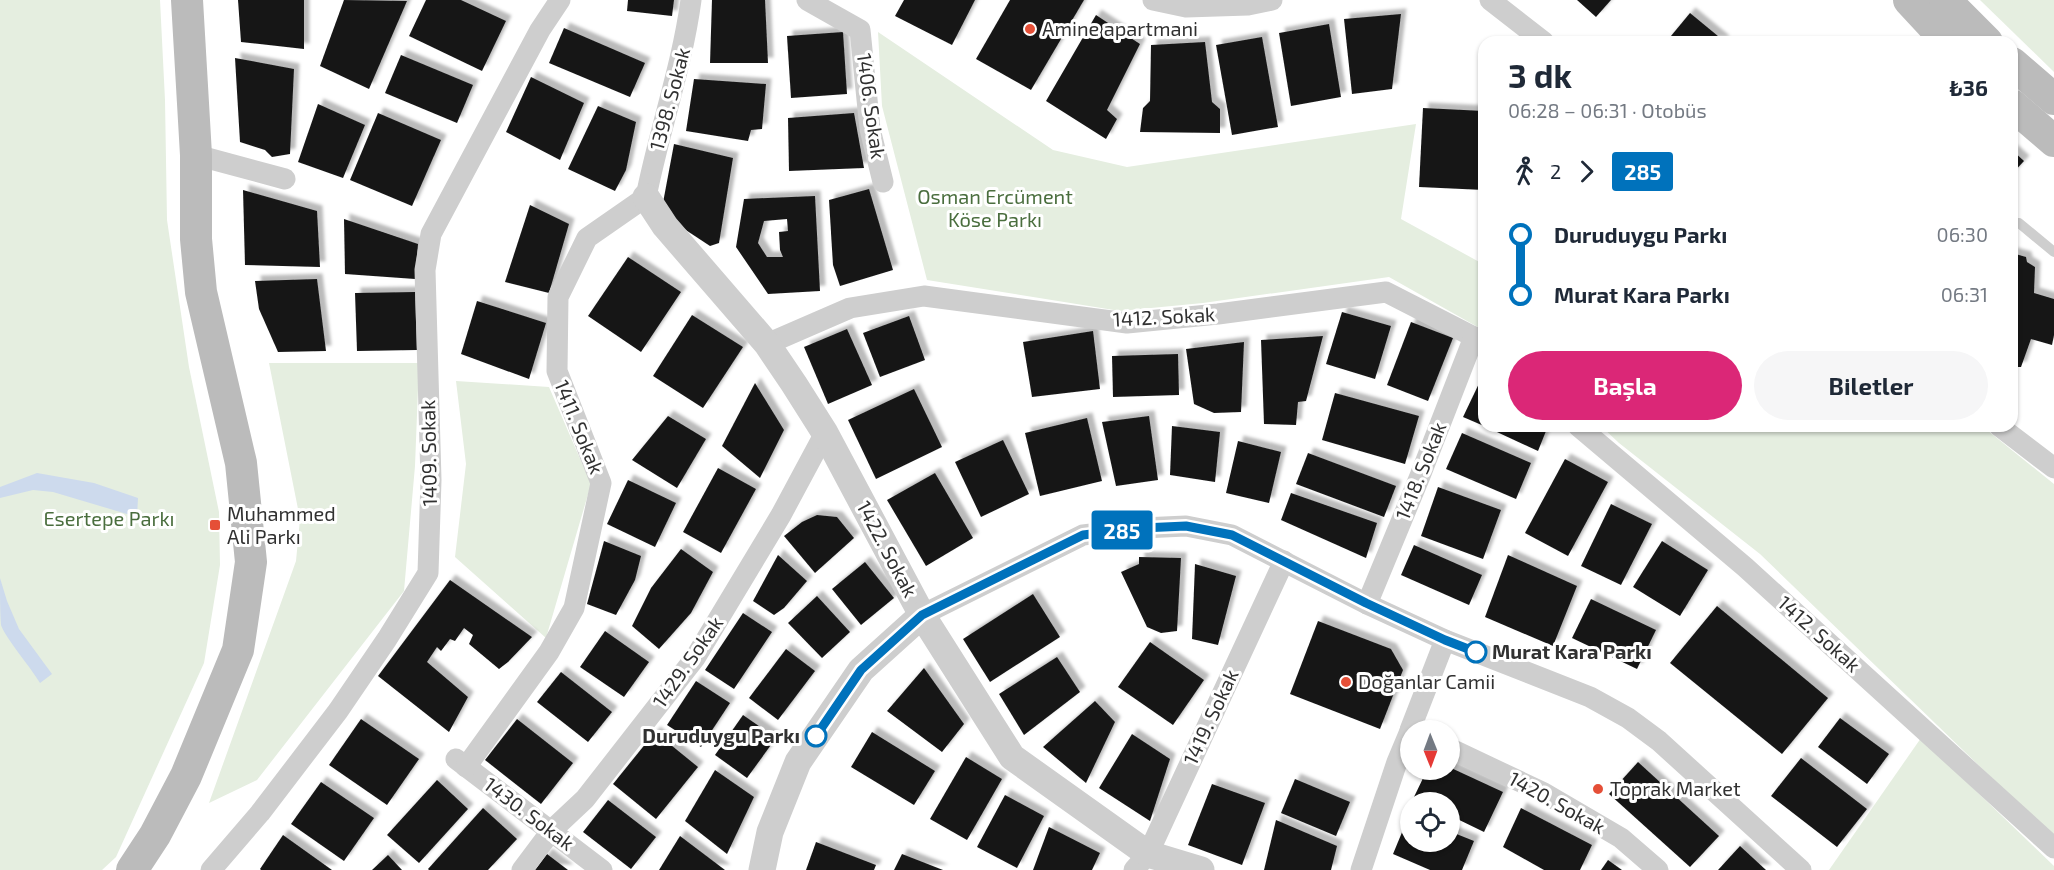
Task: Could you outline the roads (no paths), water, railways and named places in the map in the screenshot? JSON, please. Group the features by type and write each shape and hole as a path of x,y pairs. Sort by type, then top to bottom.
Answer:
{"main road":[{"path":"132,870 155,835 186,776 238,650 250,562 241,463 201,292 196,239 196,155 187,0"},
{"path":"1909,0 1942,36"},
{"path":"1945,0 1981,36"},
{"path":"2018,68 2054,99"},
{"path":"2018,110 2054,141"}],"street":[{"name":"1409. Sokak","path":"211,870 260,813 338,711 428,573 431,480 425,270 430,234 540,30 561,0"},
{"name":"1398. Sokak","path":"646,197 661,127 686,36 691,0"},
{"name":"1406. Sokak","path":"807,0 860,30 870,129 883,182"},
{"path":"1153,0 1186,7 1248,5 1272,0"},
{"path":"1490,0 1536,36"},
{"path":"196,155 285,179"},
{"name":"1422. Sokak","path":"646,197 665,226 767,344 825,433 922,615 1012,757 1141,862 1201,870"},
{"name":"1411. Sokak","path":"461,763 549,652 574,608 601,483 556,371 558,297 587,238 646,197"},
{"name":"1412. Sokak","path":"767,344 850,308 924,297 1127,323 1218,314 1386,292 1478,340"},
{"name":"1418. Sokak","path":"1366,603 1478,343"},
{"name":"1412. Sokak","path":"1585,432 1745,567 2054,849"},
{"path":"2007,432 2054,468"},
{"name":"1429. Sokak","path":"522,870 552,830 585,799 695,658 782,515 825,433"},
{"path":"762,870 770,832 798,762 861,670 922,615 1083,535 1142,528 1186,526 1232,535 1445,640 1590,697 1628,718 1659,741 1801,870"},
{"name":"1419. Sokak","path":"1141,862 1284,561"},
{"path":"1414,720 1445,640"},
{"name":"1420. Sokak","path":"1460,753 1553,798 1621,838 1658,870"},
{"path":"1361,870 1400,755"},
{"name":"1430. Sokak","path":"461,763 602,870"}],"lane":[{"path":"2019,223 2054,252"}],"water":[{"path":"37,473 94,483 138,498 137,517 53,492 33,490 0,498 0,487"},
{"path":"0,578 19,629 52,674 40,683 1,625"}],"place":[{"name":"Amine apartmani","path":"1030,29"},
{"name":"Muhammed Ali Parkı","path":"215,525"},
{"name":"Murat Kara Parkı","path":"1476,652"},
{"name":"Doğanlar Camii","path":"1346,682"},
{"name":"Duruduygu Parkı","path":"816,736"},
{"name":"Toprak Market","path":"1598,789"}],"park label":[{"name":"Osman Ercüment Köse Parkı","path":"995,208"},
{"name":"Esertepe Parkı","path":"109,519"}]}
